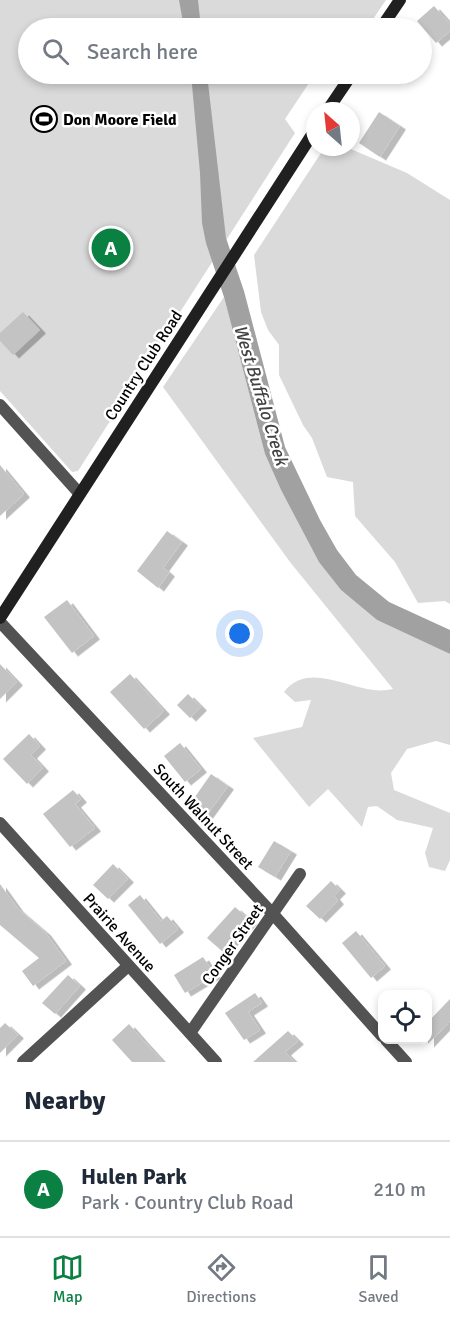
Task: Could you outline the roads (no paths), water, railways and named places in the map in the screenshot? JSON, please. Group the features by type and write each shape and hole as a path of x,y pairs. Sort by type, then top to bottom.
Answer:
{"main road":[{"path":"388,18 400,0"},
{"path":"333,102 345,84"},
{"name":"Country Club Road","path":"0,620 79,493 306,144"}],"street":[{"path":"0,405 79,493"},
{"name":"South Walnut Street","path":"0,620 273,914 378,1032"},
{"name":"Prairie Avenue","path":"0,823 216,1062"},
{"name":"Conger Street","path":"190,1033 300,874"},
{"path":"23,1062 128,966"},
{"path":"390,1044 406,1062"}],"water":[{"path":"179,0 198,0 200,18 182,18"},
{"name":"West Buffalo Creek","path":"192,84 208,84 226,238 244,291 285,447 320,520 337,550 356,575 389,602 450,630 450,654 377,620 341,590 319,562 281,490 265,454 224,297 206,243 202,223"}],"place":[{"name":"Don Moore Field","path":"44,119"},
{"name":"Hulen Park","path":"111,248"}]}
